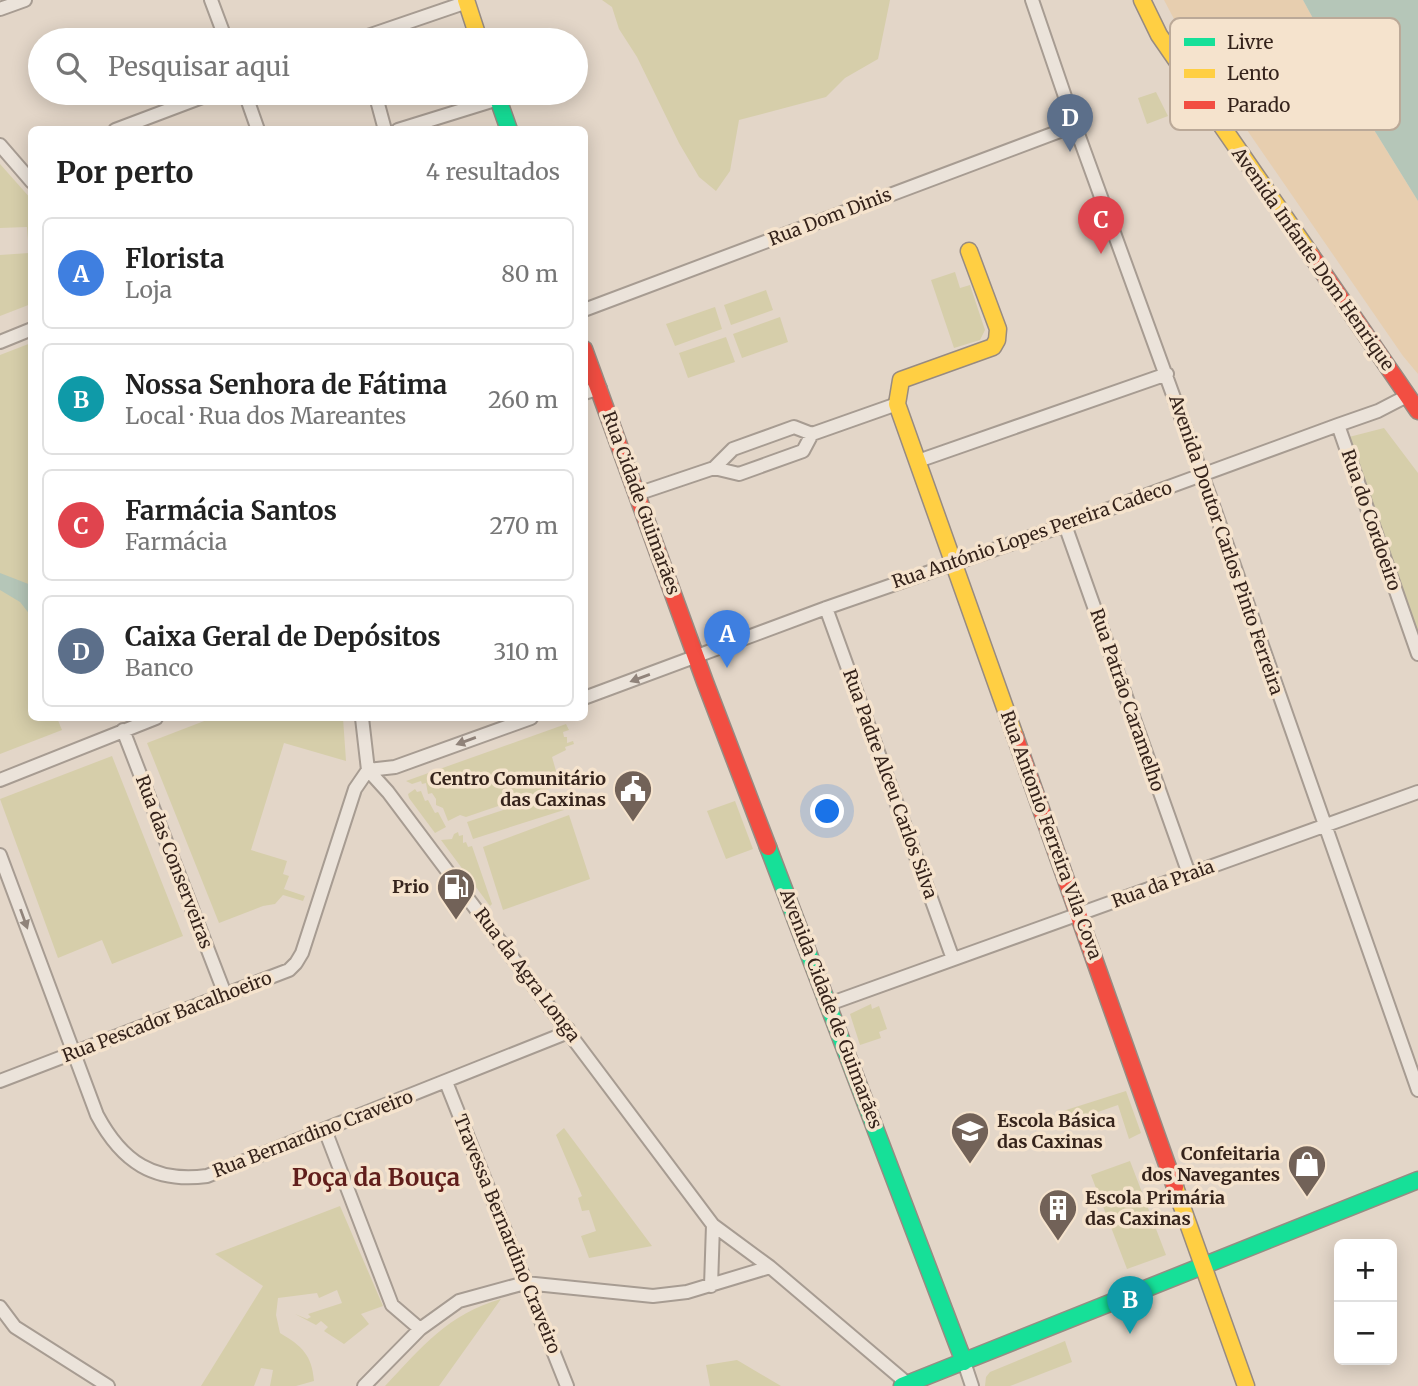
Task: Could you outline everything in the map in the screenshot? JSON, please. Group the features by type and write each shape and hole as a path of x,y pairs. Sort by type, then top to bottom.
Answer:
{"street":[{"path":"0,9 25,0"},
{"path":"211,0 222,28"},
{"name":"Avenida Doutor Carlos Pinto Ferreira","path":"1032,0 1167,374 1418,1090"},
{"name":"Avenida Infante Dom Henrique","path":"1142,0 1170,51"},
{"path":"392,28 467,1 475,28"},
{"path":"126,126 181,105"},
{"path":"249,105 257,126"},
{"path":"378,105 384,126"},
{"path":"410,126 471,105"},
{"path":"500,105 508,126"},
{"name":"Rua Dom Dinis","path":"588,308 1076,125"},
{"name":"Avenida Infante Dom Henrique","path":"1224,130 1418,411"},
{"path":"0,145 27,167"},
{"path":"637,494 714,468 733,449 794,427 812,434 897,404 901,380 993,347 998,328 969,251"},
{"path":"0,342 28,331"},
{"name":"Rua Cidade Guimarães","path":"588,370 592,391 637,494 696,657"},
{"path":"918,461 1167,374"},
{"name":"Rua António Lopes Pereira Cadeco","path":"588,697 826,608 1065,525 1378,411 1407,396"},
{"name":"Rua Antonio Ferreira Vila Cova","path":"897,404 1246,1386"},
{"name":"Rua do Cordoeiro","path":"1338,425 1418,654"},
{"path":"714,468 739,474 803,451 812,434"},
{"name":"Rua Patrão Caramelho","path":"1065,525 1189,874"},
{"name":"Rua Padre Alceu Carlos Silva","path":"826,608 953,959"},
{"name":"Avenida Cidade de Guimarães","path":"696,657 964,1362"},
{"path":"0,780 148,721"},
{"path":"362,721 368,770 395,767 523,721"},
{"name":"Rua das Conserveiras","path":"123,730 225,994"},
{"name":"Rua Pescador Bacalhoeiro","path":"0,1081 289,970 302,953 355,789 368,770"},
{"name":"Rua da Agra Longa","path":"368,770 388,792 568,1029 713,1225 770,1267 905,1385"},
{"name":"Rua da Praia","path":"829,1004 1418,792"},
{"name":"Rua Bernardino Craveiro","path":"0,855 73,1053 106,1133 133,1161 165,1176 183,1179 207,1175 446,1082 561,1035 568,1029"},
{"name":"Travessa Bernardino Craveiro","path":"446,1082 567,1386"},
{"path":"325,1130 392,1305 420,1329"},
{"path":"905,1385 1418,1180"},
{"path":"711,1286 713,1225"},
{"path":"364,1386 420,1329 459,1301 524,1283 653,1297 711,1286 770,1267"},
{"path":"0,1307 15,1327"},
{"path":"0,1318 107,1386"},
{"path":"964,1362 972,1386"}],"shaded area":[{"path":"602,0 890,0 878,59 845,78 826,97 739,120 730,171 716,191 699,177 679,143 637,57 619,29 612,7"},
{"path":"1303,0 1418,0 1418,201 1374,130 1400,130 1400,18 1313,18"},
{"path":"1156,92 1168,116 1147,124 1138,98"},
{"path":"0,164 28,196 28,240 27,227 0,228"},
{"path":"28,253 28,305 0,316 0,255"},
{"path":"955,272 960,288 970,285 985,330 980,340 954,348 931,280"},
{"path":"766,290 773,310 731,325 724,305"},
{"path":"715,307 722,329 675,346 666,324"},
{"path":"780,317 788,342 742,358 733,334"},
{"path":"726,337 735,362 688,378 679,353"},
{"path":"28,344 28,721 58,721 62,730 0,754 0,355"},
{"path":"1384,428 1418,473 1418,634 1349,437"},
{"path":"0,573 28,584 28,612 20,602 0,590"},
{"path":"204,721 343,721 346,761 284,743 251,850 287,861 283,874 289,876 284,889 305,896 303,901 283,895 275,904 219,923 147,743"},
{"path":"566,724 569,730 563,732 564,737 567,737 567,743 573,741 574,744 552,757 560,785 448,821 443,808 436,805 432,793 428,794 426,783 422,784 421,781 412,784 406,781"},
{"path":"112,756 183,936 112,964 102,940 58,958 0,799"},
{"path":"415,789 417,792 421,791 425,801 428,800 435,813 438,812 446,827 435,833 409,798 408,794"},
{"path":"558,792 564,810 473,839 467,822"},
{"path":"735,801 753,849 726,859 707,811"},
{"path":"569,815 590,879 503,910 483,847"},
{"path":"458,832 459,836 463,835 463,843 466,842 468,847 472,846 492,904 490,906 441,840 452,839"},
{"path":"871,1004 872,1009 879,1006 887,1029 879,1032 881,1038 860,1045 850,1014"},
{"path":"1126,1091 1141,1133 1129,1139 1118,1105 1098,1112 1099,1118 1068,1127 1063,1111"},
{"path":"564,1128 652,1246 589,1258 581,1236 596,1231 589,1210 582,1211 578,1198 582,1196 556,1135"},
{"path":"1130,1161 1166,1255 1127,1269 1091,1175"},
{"path":"340,1206 383,1306 361,1314 369,1324 344,1344 324,1331 328,1327 321,1321 316,1325 295,1314 307,1319 311,1317 308,1314 342,1303 337,1290 319,1298 317,1293 278,1298 276,1315 280,1333 304,1352 311,1364 314,1381 296,1386 270,1386 273,1370 261,1368 254,1386 201,1386 263,1286 215,1254"},
{"path":"501,1299 439,1386 385,1386 424,1345 451,1323 482,1305"},
{"path":"1065,1341 1072,1362 1010,1386 985,1386 990,1372"},
{"path":"737,1360 781,1386 710,1386 706,1365"}],"sand":[{"path":"1164,0 1303,0 1313,18 1173,18"},
{"path":"1247,130 1374,130 1418,201 1418,374"}],"traffic: fast":[{"path":"500,105 508,126"},
{"path":"768,847 964,1362"},
{"path":"902,1386 1418,1180"}],"traffic: slow":[{"path":"466,0 475,28"},
{"path":"1142,0 1170,51"},
{"path":"1225,130 1311,255"},
{"path":"969,251 998,329 997,340 993,347 901,380 897,404 1015,736"},
{"path":"1175,1187 1246,1386"}],"traffic: jam":[{"path":"1311,255 1418,411"},
{"path":"588,360 768,847"},
{"path":"1015,736 1175,1187"}],"place":[{"name":"Caixa Geral de Depósitos","path":"1070,152"},
{"name":"Farmácia Santos","path":"1101,254"},
{"name":"Florista","path":"727,668"},
{"name":"Centro Comunitário das Caxinas","path":"633,823"},
{"name":"Prio","path":"456,921"},
{"name":"Escola Básica das Caxinas","path":"970,1165"},
{"name":"Confeitaria dos Navegantes","path":"1307,1198"},
{"name":"Escola Primária das Caxinas","path":"1058,1242"},
{"name":"Nossa Senhora de Fátima","path":"1130,1334"}],"district":[{"name":"Poça da Bouça","path":"376,1178"}]}
